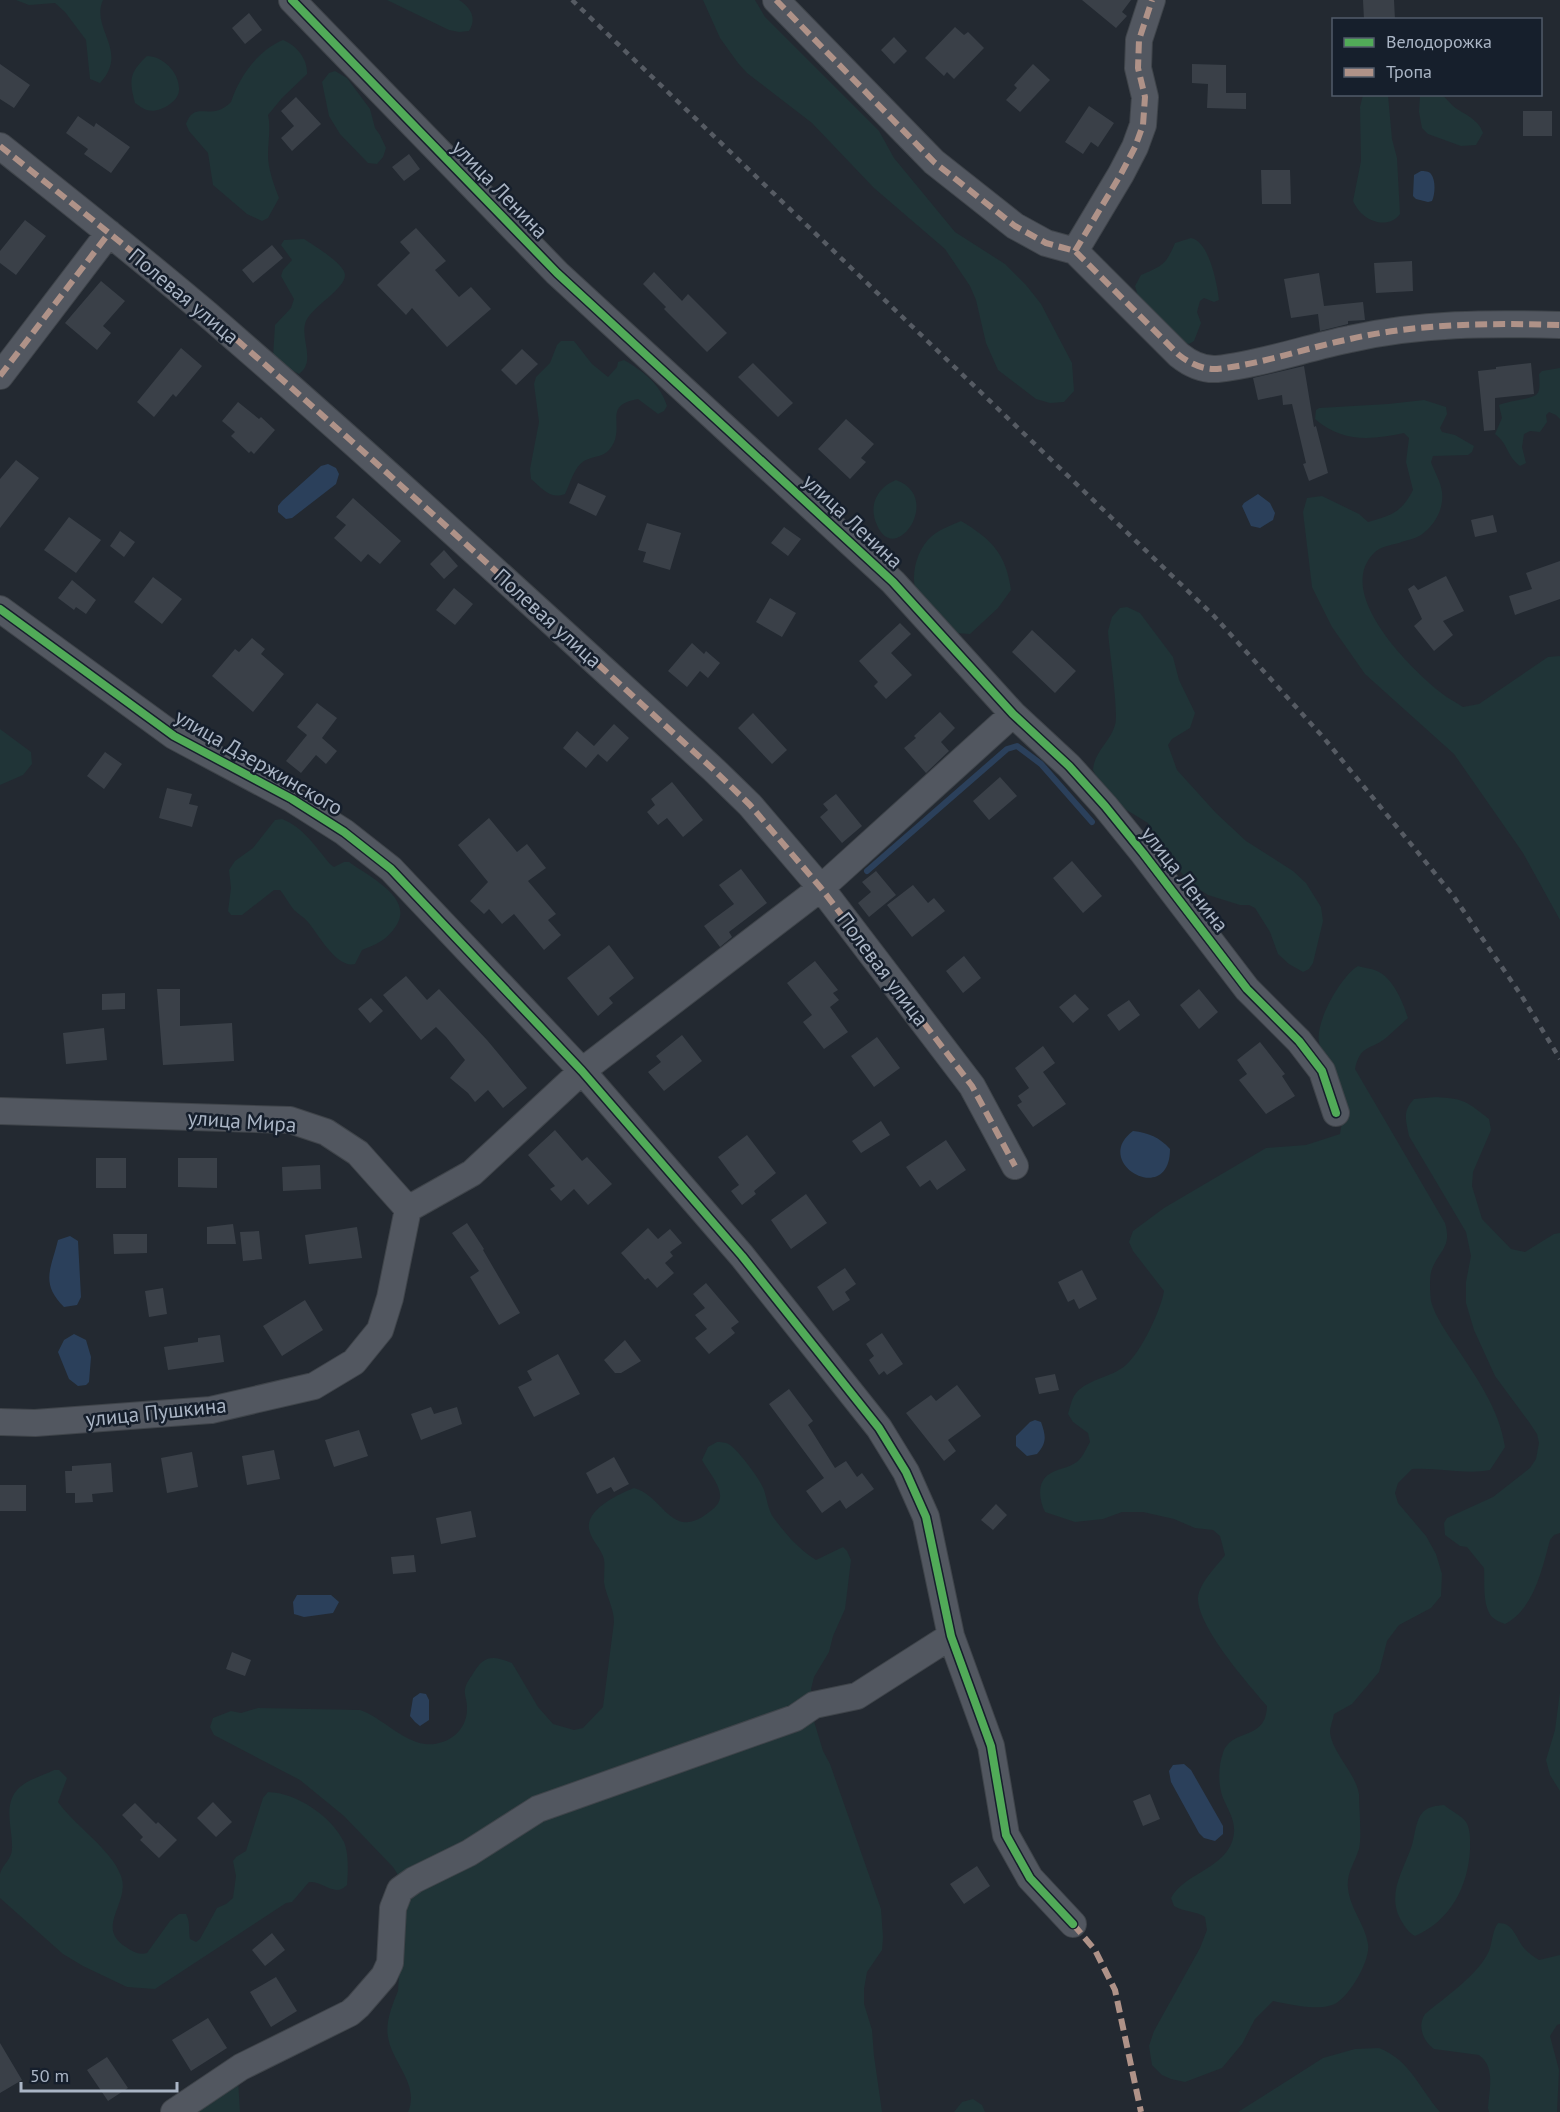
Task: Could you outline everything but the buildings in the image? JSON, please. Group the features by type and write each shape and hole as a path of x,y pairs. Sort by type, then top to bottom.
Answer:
{"street":[{"name":"улица Ленина","path":"292,0 557,273 893,582 1013,714 1069,766 1105,806 1247,988 1299,1041 1322,1071 1336,1113"},
{"path":"776,0 934,162 1015,226 1046,243 1075,251 1190,364 1214,369 1269,359 1351,338 1415,327 1498,323 1560,325"},
{"path":"1075,251 1121,174 1143,125 1145,97 1138,68 1139,40 1152,0"},
{"name":"Полевая улица","path":"0,146 206,313 426,507 750,805 821,888 972,1086 1015,1166"},
{"path":"0,376 109,233"},
{"name":"улица Дзержинского","path":"0,609 174,735 292,799 344,832 391,869 582,1071 742,1256 879,1428 906,1472 926,1517 951,1636 991,1746 1006,1835 1030,1878 1073,1924"},
{"path":"408,1209 472,1173 582,1071 821,888 1013,714"},
{"name":"улица Мира","path":"0,1111 290,1120 326,1132 358,1153 408,1209"},
{"name":"улица Пушкина","path":"0,1422 35,1423 211,1410 314,1386 354,1362 380,1330 390,1298 408,1209"},
{"path":"174,2112 241,2067 350,2013 358,2006 384,1976 390,1963 393,1908 400,1890 414,1880 469,1853 538,1809 795,1718 814,1705 857,1696 951,1636"}],"green space":[{"path":"16,0 103,0 100,11 101,21 111,50 111,61 100,83 90,79 86,40 65,12 55,3 29,5"},
{"path":"387,0 459,0 472,14 471,26 469,31 449,30"},
{"path":"703,0 755,0 765,17 879,131 894,158 955,232 1005,264 1026,285 1041,304 1072,363 1074,391 1064,402 1050,403 1036,399 998,370 986,343 976,300 970,286 945,249 874,188 812,123 747,73 720,38"},
{"path":"283,40 300,53 306,63 307,74 268,115 268,160 279,198 268,218 262,221 247,214 213,185 208,153 189,131 186,124 196,112 219,110 231,102 239,83 251,65 265,50"},
{"path":"147,56 164,62 174,72 179,84 178,94 172,103 162,109 152,111 135,103 131,83 134,72"},
{"path":"335,71 347,78 370,109 375,128 386,148 377,164 368,163 340,134 329,116 322,82 329,73"},
{"path":"1363,96 1388,96 1392,139 1397,158 1400,214 1392,221 1370,220 1353,201 1361,161 1360,107"},
{"path":"1420,96 1443,96 1474,120 1483,133 1476,145 1461,146 1428,134 1422,128 1419,112"},
{"path":"1191,238 1203,247 1207,254 1219,300 1214,302 1204,298 1200,301 1197,312 1201,323 1194,341 1189,344 1183,342 1138,296 1135,286 1141,275 1159,267 1166,260 1175,243"},
{"path":"304,239 334,260 345,275 335,292 315,309 306,321 304,335 307,363 299,374 277,362 273,357 275,325 291,308 294,299 281,276 292,260 281,245 284,240"},
{"path":"561,341 574,341 592,364 608,377 617,367 618,362 624,360 631,364 656,385 667,406 658,414 638,399 621,406 617,411 615,438 612,446 603,454 584,461 575,471 565,494 555,495 546,492 531,479 530,469 539,422 534,384 536,377 550,363"},
{"path":"1560,368 1560,419 1549,412 1546,415 1547,422 1540,432 1530,431 1524,434 1522,447 1526,463 1520,466 1495,434 1502,418 1499,405 1535,396 1539,390 1539,374 1542,371"},
{"path":"1424,400 1446,407 1447,414 1440,428 1442,432 1455,435 1474,446 1468,455 1433,456 1431,462 1442,492 1442,504 1438,516 1421,535 1376,551 1364,569 1363,588 1369,608 1395,648 1443,694 1463,707 1479,704 1548,657 1560,656 1560,920 1523,853 1454,754 1365,674 1332,627 1312,587 1303,512 1307,498 1322,496 1359,514 1368,522 1395,512 1404,504 1413,490 1406,462 1409,438 1404,433 1369,438 1347,436 1326,427 1315,419 1316,410"},
{"path":"896,480 910,489 916,500 916,513 904,534 894,538 885,536 877,525 874,508 880,492"},
{"path":"961,521 981,534 995,548 1005,566 1011,590 998,608 970,634 955,633 932,614 920,601 914,585 915,567 926,542 939,531"},
{"path":"1127,607 1140,613 1173,657 1179,680 1195,713 1190,728 1172,739 1168,745 1177,770 1216,813 1246,841 1293,871 1306,883 1321,907 1323,921 1313,963 1303,972 1278,954 1270,932 1255,908 1208,895 1190,883 1167,855 1148,823 1120,806 1100,784 1093,770 1096,758 1113,731 1116,718 1108,631 1112,617 1120,608"},
{"path":"0,729 31,752 32,764 23,775 0,785"},
{"path":"282,819 303,832 334,867 349,862 387,889 399,906 400,916 393,931 381,941 362,950 355,964 348,964 335,956 308,922 294,910 280,890 274,890 242,915 231,915 228,911 231,888 229,870 235,861 253,848 275,820"},
{"path":"1358,966 1377,971 1388,979 1400,998 1408,1018 1382,1041 1363,1051 1355,1069 1445,1223 1446,1243 1431,1272 1431,1301 1441,1324 1492,1406 1505,1447 1490,1470 1471,1472 1412,1469 1398,1483 1395,1493 1398,1503 1426,1536 1436,1554 1442,1574 1441,1596 1431,1608 1399,1625 1387,1641 1379,1672 1352,1704 1334,1714 1330,1731 1332,1741 1353,1778 1359,1794 1360,1844 1348,1883 1349,1896 1364,1930 1368,1951 1357,1979 1345,1996 1326,2007 1273,2001 1255,2019 1242,2044 1222,2068 1185,2082 1162,2075 1152,2065 1149,2046 1154,2031 1200,1948 1207,1930 1205,1917 1174,1906 1171,1898 1185,1883 1220,1859 1232,1842 1234,1824 1219,1782 1221,1758 1227,1745 1261,1725 1267,1706 1214,1639 1200,1610 1199,1592 1225,1555 1220,1536 1213,1530 1195,1528 1174,1519 1143,1512 1122,1512 1103,1519 1075,1522 1045,1512 1040,1491 1046,1476 1077,1462 1090,1442 1088,1433 1073,1422 1068,1414 1074,1396 1084,1386 1113,1373 1132,1359 1150,1330 1159,1309 1164,1291 1133,1251 1129,1242 1133,1231 1164,1208 1266,1148 1306,1145 1340,1134 1345,1103 1321,1048 1319,1033 1325,1012 1337,989"},
{"path":"1436,1097 1465,1102 1489,1119 1491,1130 1473,1172 1472,1186 1482,1219 1511,1249 1525,1252 1554,1234 1560,1233 1560,1533 1554,1535 1550,1540 1540,1575 1530,1598 1523,1609 1505,1624 1493,1618 1489,1612 1485,1600 1484,1568 1467,1547 1460,1546 1445,1535 1444,1523 1447,1518 1493,1497 1530,1468 1536,1459 1539,1443 1537,1434 1495,1376 1474,1330 1466,1303 1466,1282 1471,1256 1466,1232 1409,1136 1406,1116 1410,1104 1414,1099"},
{"path":"717,1442 728,1444 743,1459 762,1485 773,1517 803,1551 816,1560 843,1547 851,1560 845,1609 833,1636 829,1652 814,1677 811,1689 814,1705 813,1718 823,1751 830,1764 881,1909 882,1950 867,1972 864,2004 872,2030 882,2112 408,2112 411,2102 408,2083 391,2047 387,2031 390,2013 398,1991 405,1886 393,1867 344,1816 300,1780 214,1735 210,1727 213,1718 231,1711 241,1713 258,1708 360,1710 416,1742 433,1744 448,1740 460,1730 466,1716 466,1685 482,1662 495,1658 512,1663 538,1707 553,1724 574,1730 583,1728 603,1707 614,1622 604,1582 604,1559 590,1533 589,1522 605,1503 634,1488 645,1493 678,1521 687,1522 699,1519 713,1509 720,1498 720,1491 702,1460 708,1447"},
{"path":"1560,1692 1560,1791 1550,1775 1546,1760 1555,1730"},
{"path":"54,1770 59,1770 67,1778 58,1802 102,1847 121,1876 122,1896 115,1914 113,1931 117,1939 136,1953 147,1953 170,1921 179,1914 186,1914 190,1939 196,1942 200,1939 217,1908 233,1898 236,1876 233,1861 246,1851 263,1798 268,1792 279,1793 301,1801 331,1823 346,1847 347,1885 343,1889 334,1890 309,1882 292,1902 286,1903 155,1989 127,1987 63,1954 0,1898 0,1874 12,1849 9,1814 12,1798 24,1784"},
{"path":"1444,1805 1468,1825 1470,1850 1468,1864 1461,1890 1447,1912 1427,1930 1415,1936 1406,1928 1397,1912 1395,1894 1420,1815 1430,1807"},
{"path":"1498,1923 1508,1925 1526,1950 1539,1960 1560,1955 1560,2024 1550,2036 1559,2070 1557,2112 1489,2112 1490,2072 1484,2060 1479,2055 1434,2049 1422,2033 1421,2023 1425,2014 1459,1987 1482,1963 1489,1951"},
{"path":"1379,2048 1390,2053 1407,2068 1440,2112 1238,2112 1323,2058 1355,2049"},
{"path":"238,2080 240,2112 191,2112"},
{"path":"973,2099 982,2105 985,2112 954,2112 962,2102"}],"water":[{"path":"1421,171 1429,172 1433,177 1432,201 1416,199 1413,196 1414,175"},
{"path":"328,464 336,468 339,474 336,484 292,518 286,519 278,512 278,506 282,501 321,466"},
{"path":"1258,494 1270,503 1275,513 1273,520 1260,528 1251,526 1242,506"},
{"path":"1133,1131 1153,1136 1170,1149 1167,1166 1158,1176 1147,1178 1135,1174 1126,1166 1121,1156 1122,1143"},
{"path":"70,1236 78,1241 81,1297 77,1305 64,1307 52,1290 49,1275 58,1240"},
{"path":"74,1334 86,1340 91,1357 89,1382 86,1385 78,1386 69,1379 58,1352 64,1340"},
{"path":"1035,1420 1041,1422 1045,1435 1044,1443 1037,1454 1027,1456 1016,1446 1016,1436"},
{"path":"297,1595 331,1595 339,1602 333,1613 304,1617 294,1614 293,1602"},
{"path":"420,1693 426,1694 429,1700 429,1720 420,1726 410,1716 413,1698"},
{"path":"1184,1764 1191,1770 1223,1826 1223,1834 1215,1841 1204,1838 1199,1833 1171,1782 1169,1771 1173,1765"}],"waterway":[{"path":"867,871 1007,749 1017,746 1041,764 1092,822"}],"railway":[{"path":"572,0 1214,616 1323,737 1452,894 1521,995 1560,1059"}],"marked path":[{"path":"776,0 934,162 1015,226 1046,243 1075,251 1179,355 1196,365 1212,369 1234,367 1350,339 1429,327 1481,324 1560,325"},
{"path":"1075,251 1121,174 1143,125 1145,97 1138,68 1139,40 1152,0"},
{"path":"0,146 156,271 271,370 399,483 750,805 821,888 972,1086 1015,1166"},
{"path":"0,376 109,233"},
{"path":"1073,1924 1095,1950 1115,1990 1141,2112"}],"cycle path":[{"path":"292,0 557,273 893,582 1013,714 1069,766 1143,853 1247,989 1299,1041 1322,1071 1336,1113"},
{"path":"0,609 174,736 292,799 344,832 391,869 582,1071 742,1256 879,1428 906,1472 926,1517 951,1636 991,1746 1006,1835 1030,1878 1073,1924"}]}
